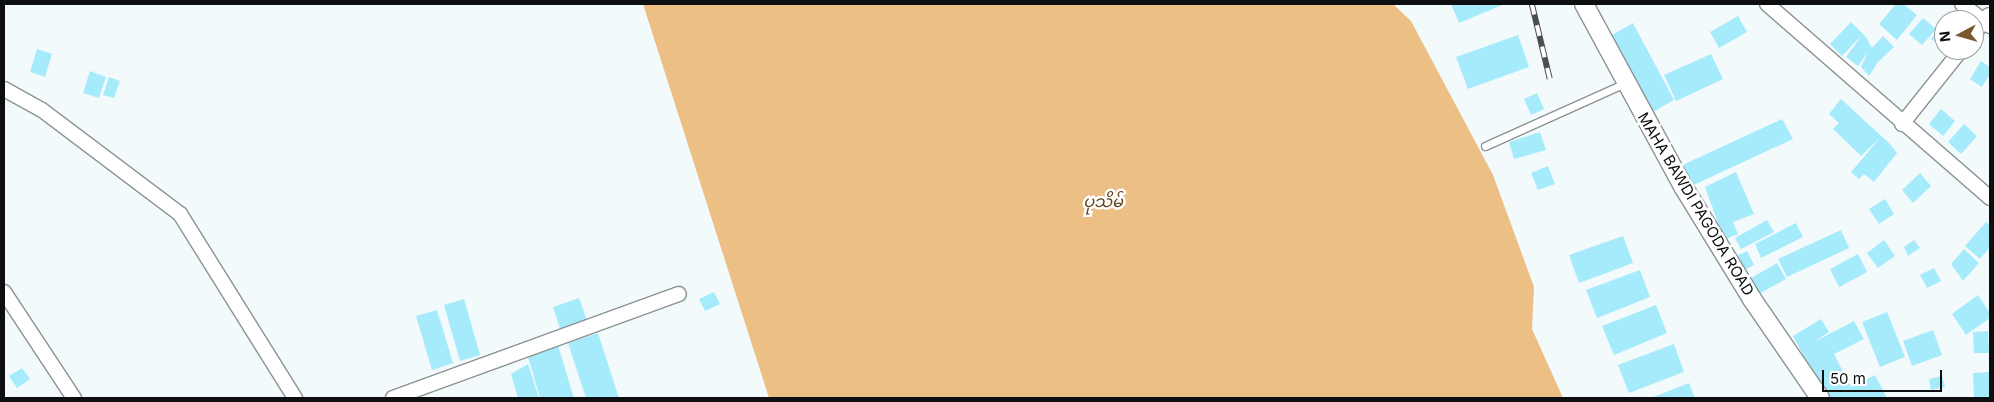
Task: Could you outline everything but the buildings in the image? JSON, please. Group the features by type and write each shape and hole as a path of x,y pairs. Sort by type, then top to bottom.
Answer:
{"street":[{"name":"MAHA BAWDI PAGODA ROAD","path":"1584,4 1624,83 1713,236 1820,398"},
{"path":"1767,4 1902,124 1990,198"},
{"path":"1962,4 1988,21"},
{"path":"1902,124 1954,60"},
{"path":"4,89 42,110 180,214 295,398"},
{"path":"4,292 74,398"},
{"path":"393,398 679,294"}],"lane":[{"path":"1485,146 1624,83"}],"water":[{"name":"ပုသိမ်","path":"643,4 1393,4 1411,21 1493,175 1534,287 1532,329 1563,398 769,398"}],"railway":[{"path":"1532,4 1550,79"}]}
